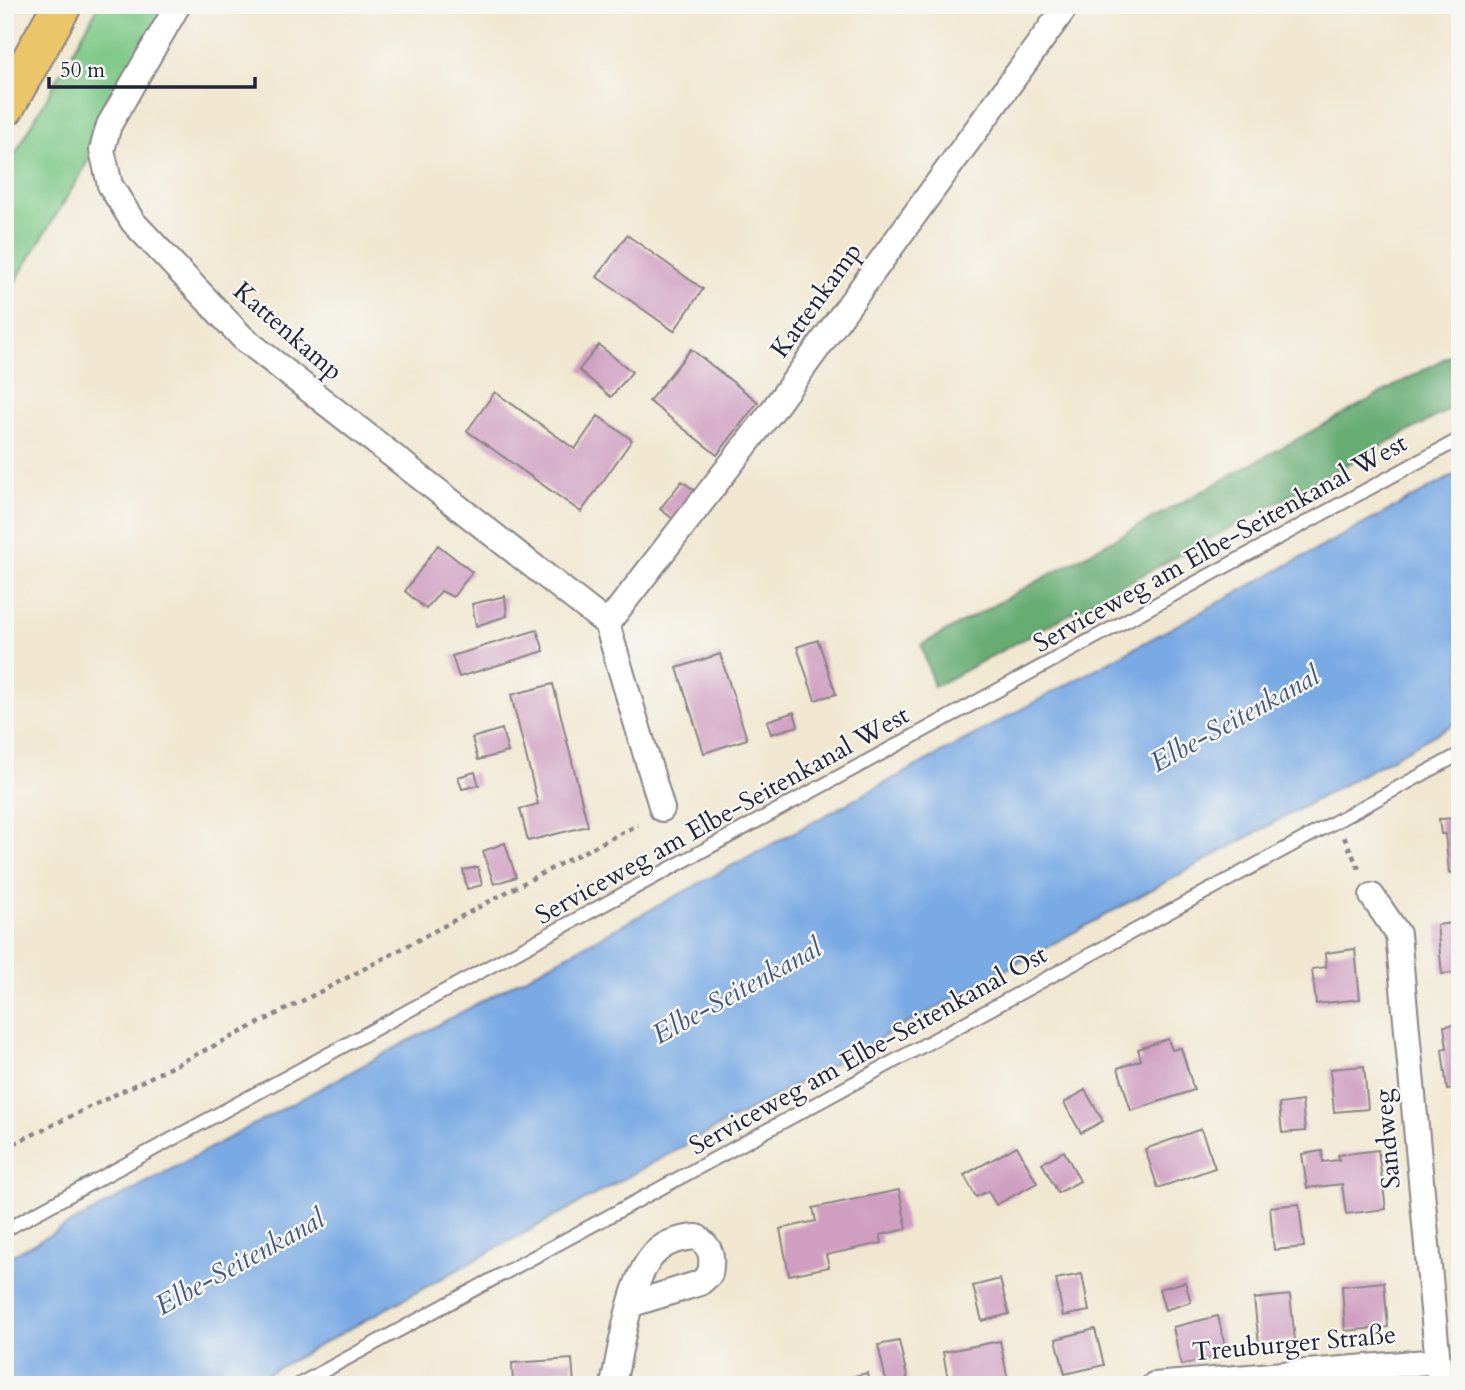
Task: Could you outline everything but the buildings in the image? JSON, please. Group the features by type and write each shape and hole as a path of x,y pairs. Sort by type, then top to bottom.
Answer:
{"highway":[{"path":"5,107 62,5"}],"street":[{"name":"Kattenkamp","path":"178,5 109,125 102,150 110,185 133,222 243,338 607,624 772,411 1067,5"},
{"path":"607,624 662,809"},
{"name":"Sandweg","path":"1372,896 1398,934 1439,1373"},
{"path":"613,1385 632,1304"},
{"name":"Treuburger Straße","path":"1154,1385 1439,1373"}],"lane":[{"name":"Serviceweg am Elbe-Seitenkanal West","path":"5,1230 1460,439"},
{"name":"Serviceweg am Elbe-Seitenkanal Ost","path":"298,1385 1460,754"}],"path":[{"path":"1338,821 1357,864"},
{"path":"5,1147 159,1073 395,952 495,896 638,825"}],"green space":[{"path":"99,5 167,5 80,176 5,298 5,172"},
{"path":"1460,350 1460,404 934,687 921,645"}],"water":[{"name":"Elbe-Seitenkanal","path":"1460,472 1460,721 247,1385 5,1385 5,1259"}]}
